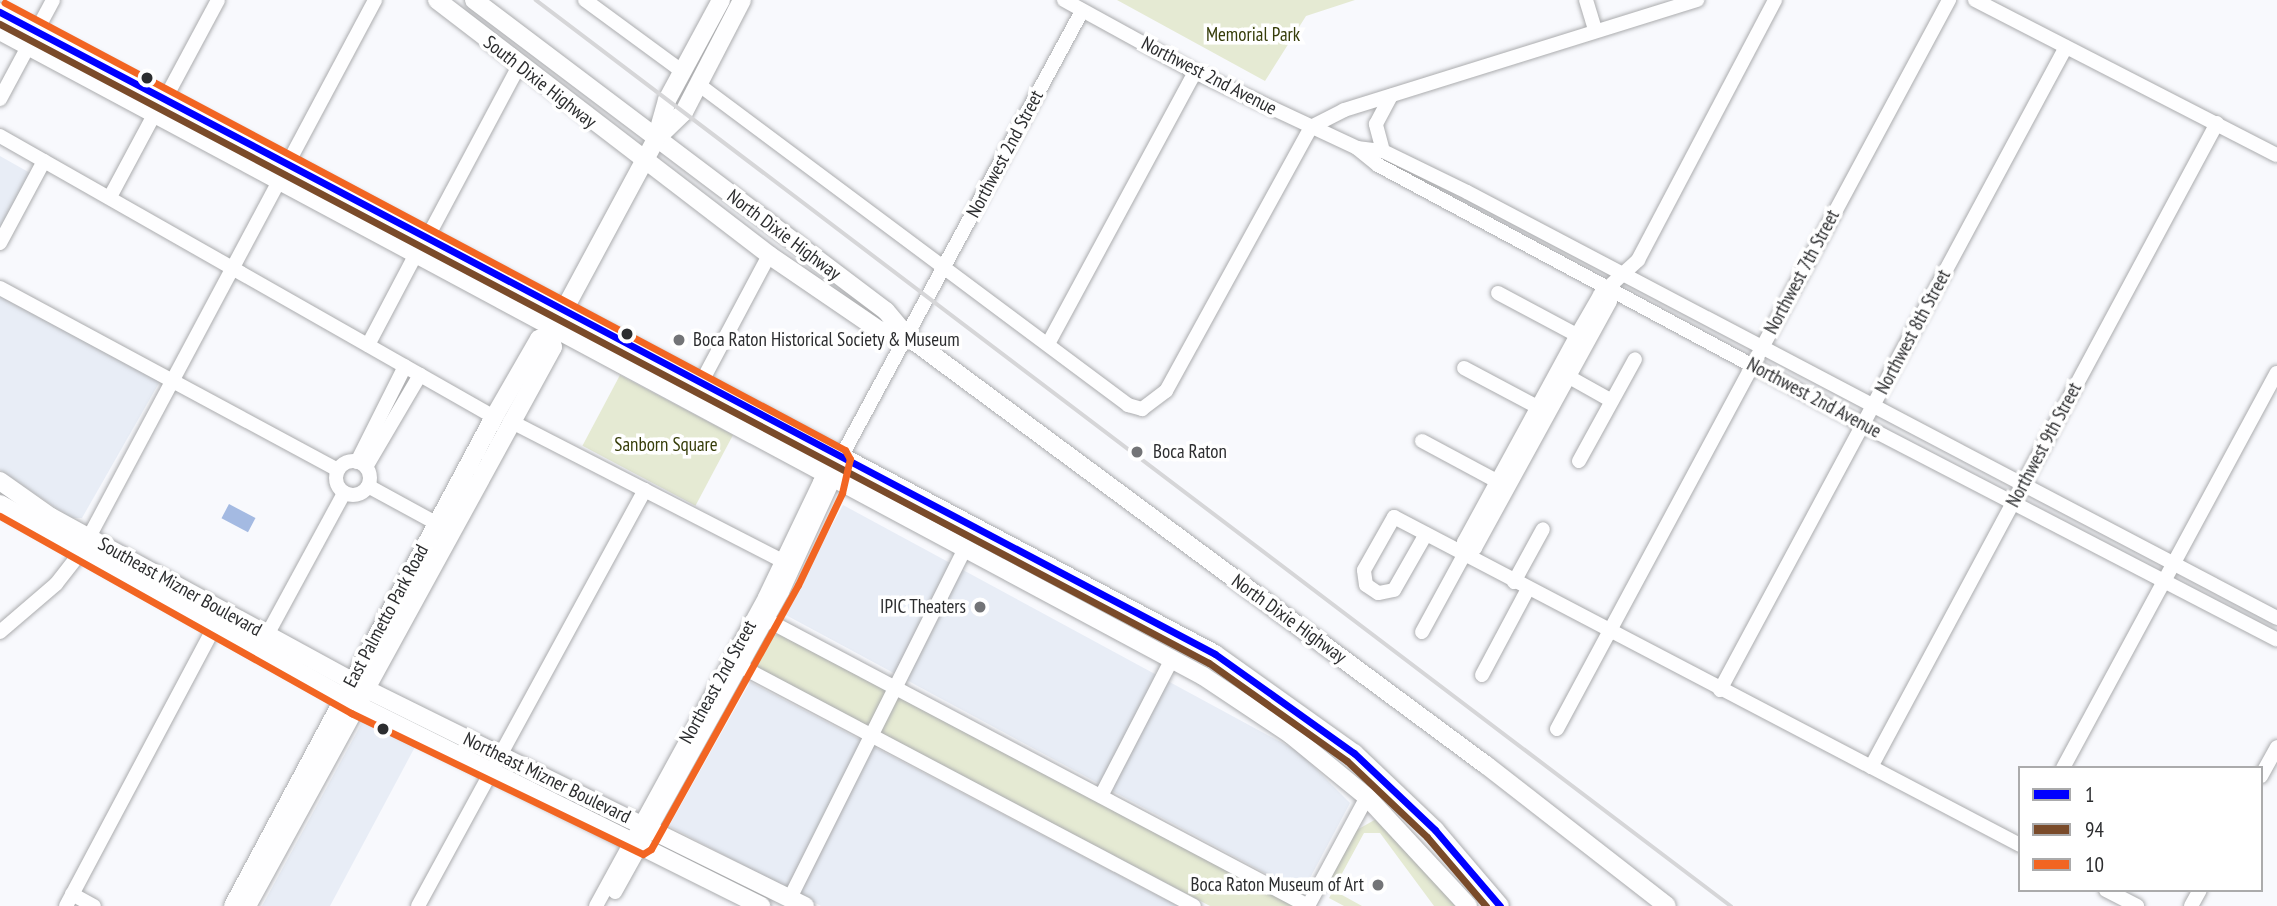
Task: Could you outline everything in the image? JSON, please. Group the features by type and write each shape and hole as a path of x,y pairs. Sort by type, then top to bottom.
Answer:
{"main road":[{"name":"South Dixie Highway","path":"437,0 644,162"},
{"name":"South Dixie Highway","path":"474,0 656,139"},
{"path":"656,139 683,72 722,0"},
{"path":"656,139 684,112 742,0"},
{"path":"0,12 32,38 421,247"},
{"path":"0,31 32,38"},
{"path":"160,106 251,165 315,180 421,247 556,326 964,550 1172,659 1260,712 1317,754 1367,797 1468,906"},
{"name":"East Palmetto Park Road","path":"233,906 502,419 539,339 556,326 656,139"},
{"name":"North Dixie Highway","path":"656,139 886,311 907,336 1486,765 1667,906"},
{"name":"North Dixie Highway","path":"644,162 769,255 879,330 907,336"},
{"path":"556,326 700,385 1195,643 1273,691 1354,753 1410,804 1500,906"},
{"name":"East Palmetto Park Road","path":"247,906 436,523 502,419"},
{"name":"Southeast Mizner Boulevard","path":"0,481 85,545"},
{"name":"Southeast Mizner Boulevard","path":"0,504 85,545 353,692"},
{"name":"Southeast Mizner Boulevard","path":"219,617 267,635 353,692"},
{"name":"Northeast Mizner Boulevard","path":"353,692 641,835 798,902"},
{"path":"1317,754 1343,760 1354,753"},
{"path":"1367,797 1410,804"},
{"name":"Northeast Mizner Boulevard","path":"641,835 762,906"}],"street":[{"path":"0,99 53,0"},
{"path":"110,197 218,0"},
{"path":"0,632 56,584 85,545 375,0"},
{"path":"585,0 683,72"},
{"name":"Northwest 2nd Avenue","path":"1064,0 1195,72 1357,148 1378,165 1613,288 1863,425 2277,640"},
{"path":"1586,0 1595,30"},
{"path":"698,84 1128,405 1142,409 1159,401 1311,127 1391,96 1697,0"},
{"path":"1422,632 1464,555 1464,542 1503,485 1583,338 1600,295 1613,288 1626,275 1776,0"},
{"name":"Northwest 7th Street","path":"1557,729 1949,0"},
{"path":"1975,0 2277,155"},
{"name":"Northwest 2nd Street","path":"928,297 1082,10"},
{"name":"Northwest 8th Street","path":"1720,690 2066,47"},
{"path":"368,345 519,66"},
{"path":"1048,344 1195,72"},
{"path":"1383,151 1376,124 1391,96"},
{"name":"Northwest 9th Street","path":"1871,767 2217,123"},
{"path":"0,136 420,375 789,565"},
{"name":"Northwest 2nd Avenue","path":"1357,148 1383,151 1626,275 1872,407 2277,618"},
{"path":"0,243 44,161"},
{"path":"700,385 769,255"},
{"path":"0,288 338,470 361,464 420,375"},
{"path":"1499,293 1583,338"},
{"name":"Northeast 2nd Street","path":"596,906 768,620 789,565 839,459 928,297"},
{"path":"1579,461 1635,359"},
{"path":"405,366 361,464 368,486 436,523"},
{"path":"1464,368 1543,410"},
{"path":"2064,766 2277,373"},
{"path":"1563,374 1612,401"},
{"path":"1422,441 1503,485"},
{"path":"267,635 344,492 338,470"},
{"path":"344,492 360,494 368,486"},
{"path":"418,906 645,490"},
{"path":"1426,534 1394,590 1378,593 1366,585 1364,570 1394,517 1426,534 1514,582 1528,589 1609,633 2018,844"},
{"path":"1514,582 1543,529"},
{"path":"798,902 892,686 964,550"},
{"name":"Northeast 2nd Street","path":"607,906 734,654 789,565"},
{"path":"1482,675 1528,589"},
{"path":"94,906 69,900 219,617"},
{"path":"752,622 768,620 1308,906 1367,797"},
{"path":"734,654 742,667 1194,906"},
{"path":"1101,796 1172,659"},
{"path":"2263,772 2277,747"},
{"path":"2110,892 2137,906"}],"shaded area":[{"path":"0,156 30,173 0,228"},
{"path":"0,288 163,376 82,518 71,518 0,470"},
{"path":"843,505 1299,752 1350,803 1302,893 784,614"},
{"path":"750,682 1178,906 821,906 669,826"},
{"path":"364,719 416,745 330,906 262,906"}],"green space":[{"name":"Memorial Park","path":"1117,0 1355,0 1306,16 1265,81"},
{"name":"Sanborn Square","path":"620,375 733,435 695,506 582,446"},
{"path":"779,634 1295,906 1210,906 760,670 752,657 765,637"},
{"path":"1378,818 1434,877 1455,906 1434,906 1380,833 1364,833 1333,890 1362,906 1344,906 1329,898 1333,891 1324,885 1355,831"}],"water":[{"path":"229,504 255,518 248,532 221,518"}],"railway":[{"path":"536,0 1731,906"}],"transit line":[{"name":"10","path":"0,516 351,713 643,854 651,849 798,585 842,493 850,459 845,450 5,3"},
{"name":"1","path":"0,12 1215,654 1354,753 1435,830 1500,906"},
{"name":"94","path":"0,24 1209,663 1347,761 1427,837 1486,906"}],"place":[{"name":"Boca Raton Historical Society & Museum","path":"679,340"},
{"name":"Boca Raton","path":"1137,452"},
{"name":"IPIC Theaters","path":"980,607"},
{"name":"Boca Raton Museum of Art","path":"1378,885"}]}
